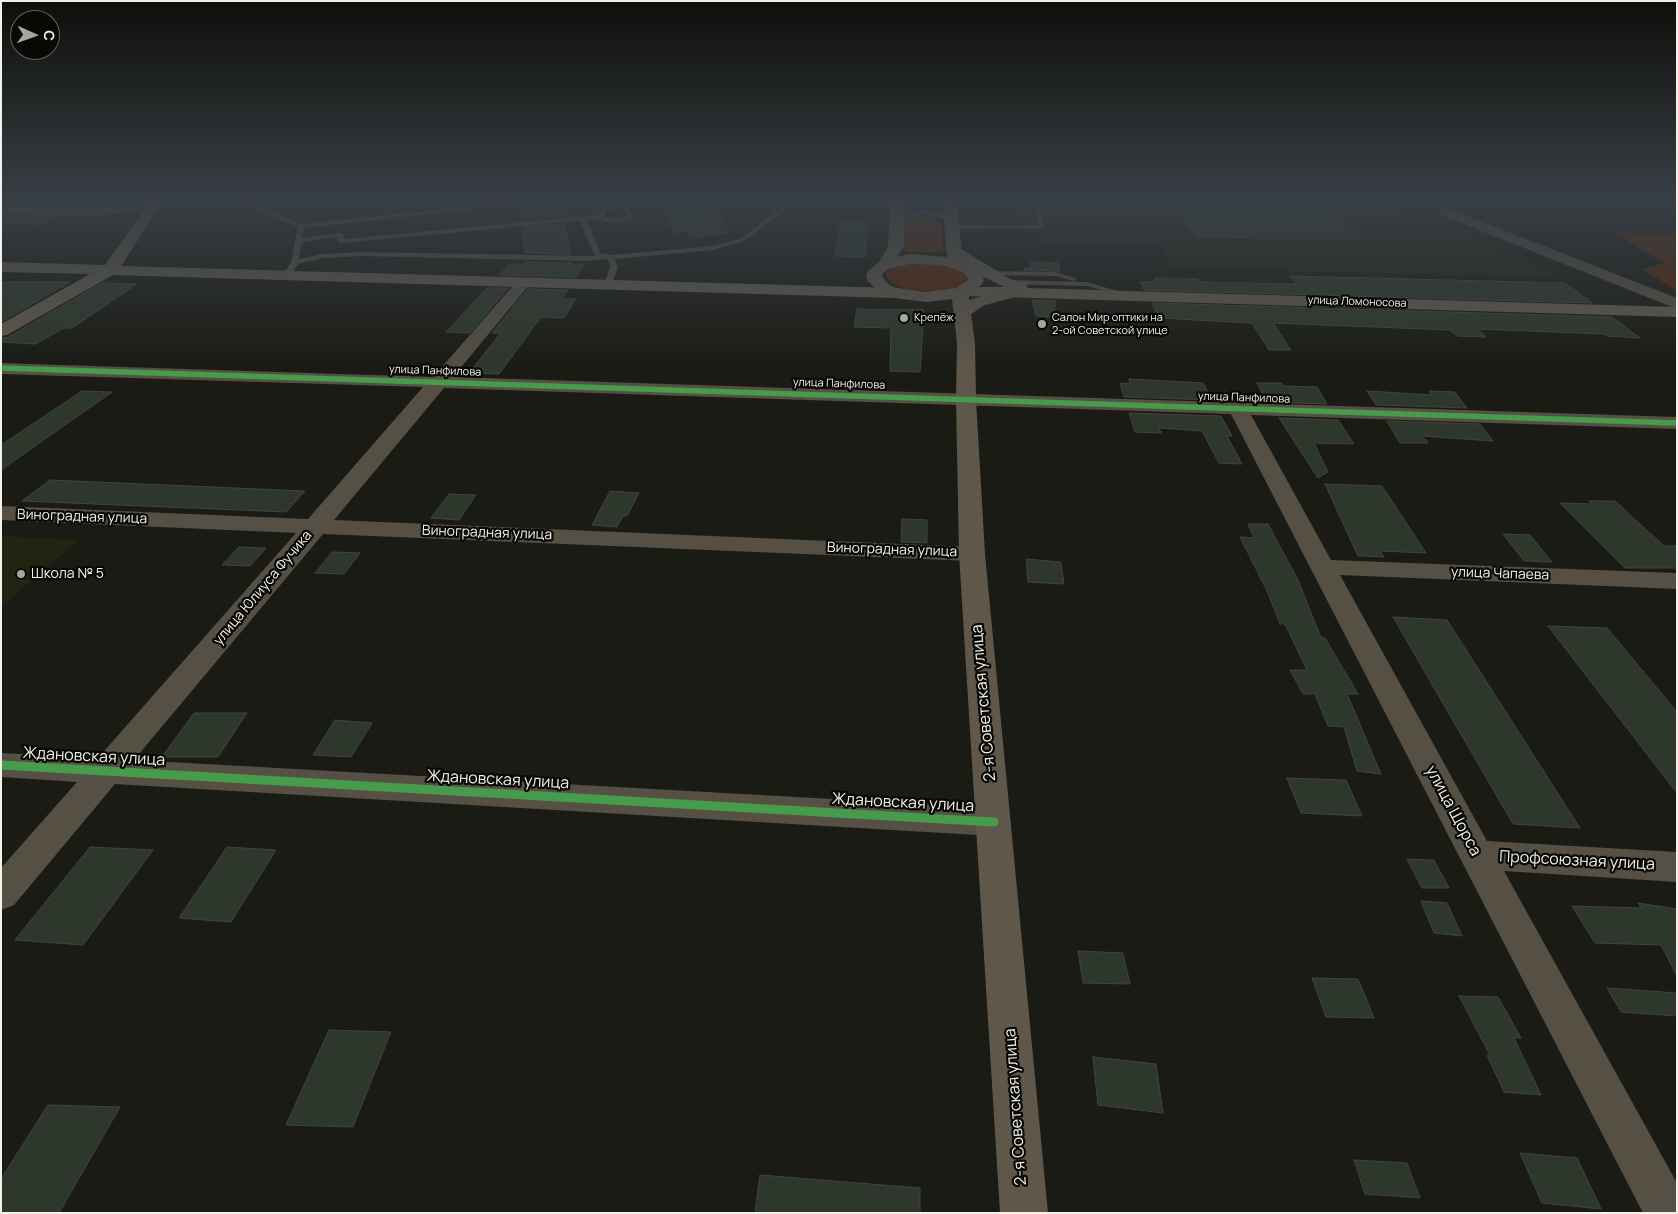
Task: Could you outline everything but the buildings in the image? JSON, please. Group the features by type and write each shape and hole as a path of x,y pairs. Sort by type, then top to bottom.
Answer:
{"main road":[{"path":"889,257 874,277 876,281 895,293 922,297 963,292 973,286 976,278 971,270 955,257"},
{"path":"880,268 897,261 943,257"},
{"path":"964,327 980,301 1008,287"},
{"name":"2-я Советская улица","path":"963,292 972,554 1024,1213"},
{"name":"2-я Советская улица","path":"922,297 952,313 964,327"}],"street":[{"path":"1,331 110,270 119,257"},
{"name":"улица Ломоносова","path":"955,257 987,273 1008,287"},
{"path":"1558,257 1677,304"},
{"path":"1,267 110,270 291,268 524,282 895,293"},
{"path":"743,288 831,284 860,278 880,268"},
{"name":"улица Юлиуса Фучика","path":"1,894 524,282"},
{"name":"улица Ломоносова","path":"963,292 1008,287 1038,293 1677,312"},
{"name":"улица Панфилова","path":"1,368 1677,423"},
{"name":"улица Щорса","path":"1238,409 1668,1213"},
{"name":"Виноградная улица","path":"1,513 972,554"},
{"name":"улица Чапаева","path":"1323,568 1677,581"},
{"name":"Ждановская улица","path":"1,765 994,822"},
{"name":"Профсоюзная улица","path":"1477,855 1677,867"}],"lane":[{"path":"291,268 294,257"},
{"path":"291,268 321,257"},
{"path":"481,257 588,259 614,257"},
{"path":"608,284 614,267 610,257"},
{"path":"987,273 1056,274 1128,295"},
{"path":"1008,287 1087,284"}],"shaded area":[{"path":"1166,257 1513,257 1559,278 1172,268"},
{"path":"1653,257 1677,257 1677,291 1642,269 1664,263"},
{"path":"903,263 951,264 967,275 968,279 958,287 933,292 906,289 891,283 886,276 887,271"},
{"name":"Школа № 5","path":"1,536 79,540 1,607"}],"cycle path":[{"path":"1,368 1677,423"},
{"path":"1,765 994,822"}],"place":[{"name":"Крепёж","path":"904,318"},
{"name":"Салон Мир оптики на 2-ой Советской улице","path":"1042,324"},
{"name":"Школа № 5","path":"21,574"}]}
